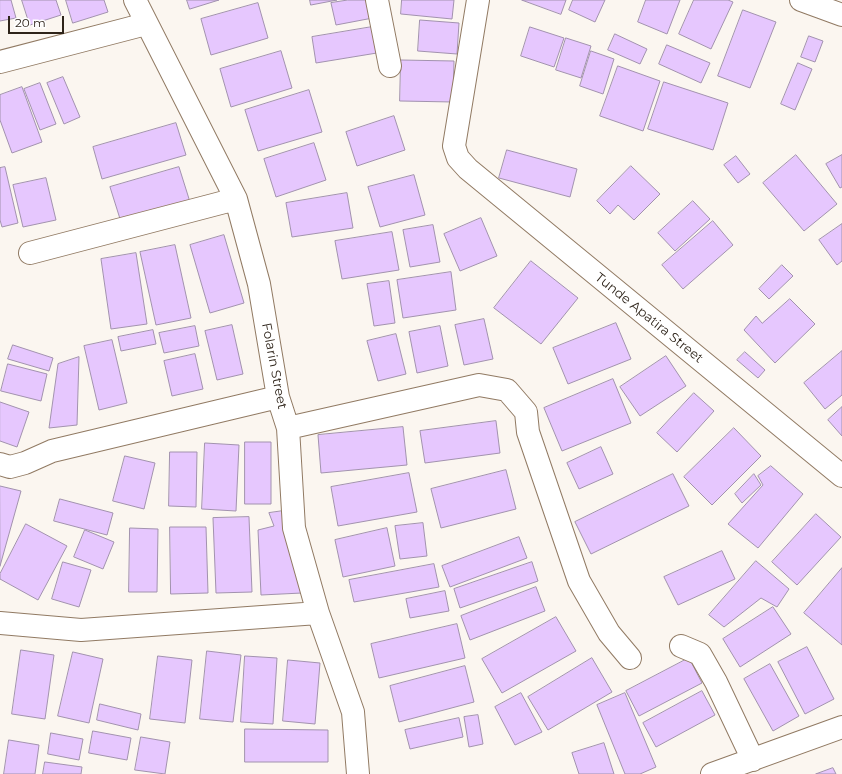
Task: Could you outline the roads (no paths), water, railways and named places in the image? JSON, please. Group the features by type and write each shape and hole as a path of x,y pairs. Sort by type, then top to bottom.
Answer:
{"street":[{"name":"Folarin Street","path":"134,0 236,200 259,284 278,397 288,428 294,528 318,613 353,712 358,774"},
{"path":"377,0 390,66"},
{"name":"Tunde Apatira Street","path":"478,0 454,146 458,158 468,169 842,476"},
{"path":"801,0 842,15"},
{"path":"0,62 146,24"},
{"path":"30,253 236,200"},
{"path":"288,428 478,384 507,390 526,412 528,432 579,581 609,633 630,658"},
{"path":"0,464 10,467 25,463 52,451 278,397"},
{"path":"0,623 81,630 318,613"},
{"path":"681,646 700,654 716,682 753,760"},
{"path":"712,774 842,727"}]}
